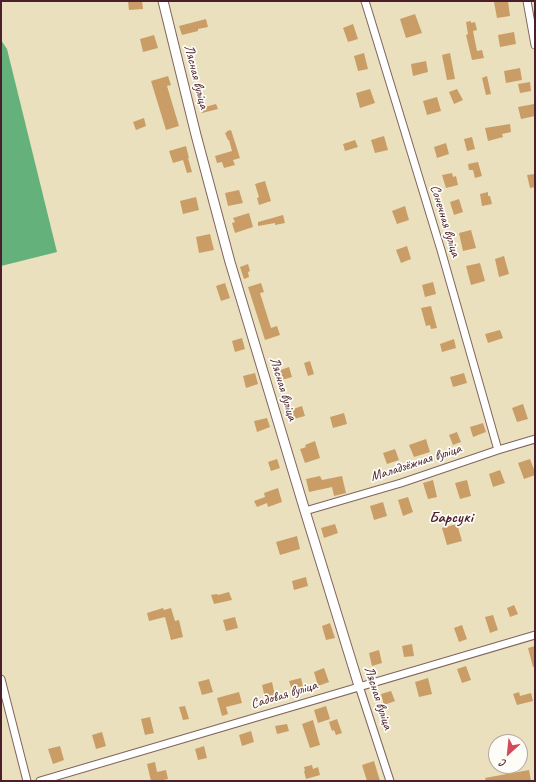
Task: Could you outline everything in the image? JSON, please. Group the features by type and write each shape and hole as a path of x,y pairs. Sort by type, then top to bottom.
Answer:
{"street":[{"name":"Лясная вуліца","path":"162,1 230,262 305,511 390,781"},
{"name":"Сонечная вуліца","path":"365,1 441,250 498,450"},
{"path":"527,1 535,45"},
{"name":"Маладзёжная вуліца","path":"305,511 401,483 535,439"},
{"name":"Садовая вуліца","path":"40,781 535,635"},
{"path":"1,679 27,781"}],"green space":[{"path":"1,40 7,49 57,252 1,266"}],"building":[{"path":"128,1 142,1 143,9 129,10"},
{"path":"508,1 510,16 497,18 494,2"},
{"path":"415,14 422,33 406,38 400,19"},
{"path":"206,19 208,27 182,35 179,26"},
{"path":"471,21 471,23 475,22 477,30 473,31 477,51 482,50 484,58 472,60 466,35 468,34 466,22"},
{"path":"353,24 358,39 348,42 343,28"},
{"path":"514,32 516,44 500,47 498,35"},
{"path":"154,35 158,48 143,52 140,39"},
{"path":"364,53 368,69 358,71 354,56"},
{"path":"450,53 455,79 447,80 442,55"},
{"path":"426,61 428,72 413,76 411,64"},
{"path":"520,68 522,80 506,83 504,71"},
{"path":"168,76 171,85 167,86 179,126 166,130 151,81"},
{"path":"487,76 491,94 486,95 482,78"},
{"path":"530,82 531,91 520,93 518,84"},
{"path":"370,89 375,103 360,108 356,93"},
{"path":"457,89 463,100 454,104 449,92"},
{"path":"437,97 441,111 427,115 423,101"},
{"path":"216,104 218,109 202,113 201,108"},
{"path":"534,104 535,116 521,119 518,107"},
{"path":"144,118 146,126 136,130 133,122"},
{"path":"510,124 511,132 502,134 503,137 488,141 485,128"},
{"path":"231,130 240,158 233,160 235,165 224,168 222,162 217,163 215,156 232,151 225,133"},
{"path":"384,136 388,150 375,153 371,140"},
{"path":"472,137 475,149 467,151 464,139"},
{"path":"355,140 358,147 345,151 343,144"},
{"path":"446,143 449,154 437,158 434,147"},
{"path":"186,146 192,172 187,173 183,160 173,163 169,151"},
{"path":"478,162 482,176 475,178 473,170 469,170 468,164"},
{"path":"452,173 453,177 456,176 458,185 446,188 442,175"},
{"path":"535,174 535,187 530,188 527,175"},
{"path":"265,181 271,201 259,205 257,198 259,197 255,184"},
{"path":"239,190 243,203 228,206 225,193"},
{"path":"488,192 488,196 490,196 492,204 482,206 480,194"},
{"path":"196,197 199,210 183,214 180,201"},
{"path":"459,199 463,212 454,215 450,202"},
{"path":"405,206 409,220 397,224 392,211"},
{"path":"249,213 253,227 235,233 232,223 235,222 233,218"},
{"path":"283,215 285,223 258,226 258,222"},
{"path":"471,230 476,248 463,251 459,233"},
{"path":"210,234 214,250 199,253 196,237"},
{"path":"407,246 411,259 401,263 396,250"},
{"path":"504,256 509,274 499,277 495,259"},
{"path":"480,263 485,281 471,285 466,266"},
{"path":"248,264 250,271 248,272 249,277 244,279 240,267"},
{"path":"433,282 436,294 425,297 422,285"},
{"path":"225,283 230,298 221,301 216,286"},
{"path":"261,283 264,292 260,293 271,328 277,326 280,335 265,340 248,287"},
{"path":"431,306 437,328 431,329 430,325 426,326 421,308"},
{"path":"500,330 503,338 488,343 485,334"},
{"path":"242,338 245,349 235,352 232,341"},
{"path":"454,339 456,348 442,352 440,344"},
{"path":"310,361 314,374 308,376 304,363"},
{"path":"289,367 292,377 278,381 275,372"},
{"path":"255,373 258,384 246,388 243,376"},
{"path":"464,373 467,383 453,387 450,377"},
{"path":"523,404 528,419 517,422 512,408"},
{"path":"302,406 305,416 290,420 287,411"},
{"path":"344,413 347,424 333,428 330,417"},
{"path":"267,418 270,427 257,432 254,421"},
{"path":"483,423 486,432 473,437 470,427"},
{"path":"457,432 461,442 453,445 449,435"},
{"path":"426,439 430,452 414,457 409,445"},
{"path":"315,441 320,458 305,463 300,449"},
{"path":"395,449 399,460 387,464 383,453"},
{"path":"277,459 280,468 271,471 268,462"},
{"path":"530,459 535,475 524,479 518,463"},
{"path":"500,470 505,483 493,487 489,474"},
{"path":"320,476 322,480 342,476 346,493 334,496 332,487 309,492 306,479"},
{"path":"433,480 437,497 428,499 423,483"},
{"path":"467,480 471,496 460,499 455,483"},
{"path":"278,488 282,502 268,507 267,503 257,507 254,501 265,497 264,493"},
{"path":"408,497 413,512 403,516 398,500"},
{"path":"383,502 387,516 374,520 370,506"},
{"path":"335,524 338,533 324,538 321,528"},
{"path":"457,524 462,541 447,545 442,528"},
{"path":"297,536 300,549 280,555 276,542"},
{"path":"306,577 308,586 294,590 292,581"},
{"path":"229,592 232,600 214,604 211,595"},
{"path":"514,605 518,614 510,617 507,608"},
{"path":"163,608 164,610 171,608 175,621 179,620 183,637 171,640 165,617 149,621 147,613"},
{"path":"493,615 498,630 490,633 485,617"},
{"path":"235,617 238,628 226,631 223,620"},
{"path":"330,623 335,638 326,640 322,626"},
{"path":"462,625 467,639 459,642 454,628"},
{"path":"412,644 414,656 404,657 402,646"},
{"path":"535,646 535,666 533,667 528,648"},
{"path":"379,650 382,663 372,666 369,653"},
{"path":"466,666 471,680 462,683 457,669"},
{"path":"324,668 329,682 318,686 314,672"},
{"path":"301,678 304,691 293,693 289,681"},
{"path":"428,678 432,694 419,697 415,682"},
{"path":"209,679 213,692 202,695 198,682"},
{"path":"272,682 275,696 265,698 262,685"},
{"path":"391,691 395,701 384,705 381,694"},
{"path":"239,692 242,703 226,707 228,714 222,716 217,698"},
{"path":"519,692 520,696 531,693 533,701 517,705 513,694"},
{"path":"185,706 189,719 183,720 179,707"},
{"path":"326,706 330,719 318,723 314,710"},
{"path":"150,717 154,733 145,735 141,719"},
{"path":"337,719 342,733 336,735 334,730 332,731 329,722"},
{"path":"313,720 320,745 310,748 302,724"},
{"path":"287,724 289,731 277,734 275,726"},
{"path":"251,731 254,742 242,746 239,735"},
{"path":"102,732 106,746 96,749 92,735"},
{"path":"60,746 64,760 53,764 48,749"},
{"path":"204,746 207,758 198,760 195,749"},
{"path":"374,761 380,781 367,781 362,765"},
{"path":"155,762 157,772 166,770 168,779 151,781 147,764"},
{"path":"312,765 313,769 318,767 320,775 306,779 304,767"},
{"path":"528,770 531,781 486,781 485,778 507,774 528,774"}],"district":[{"name":"Барсукі","path":"451,518"}]}
